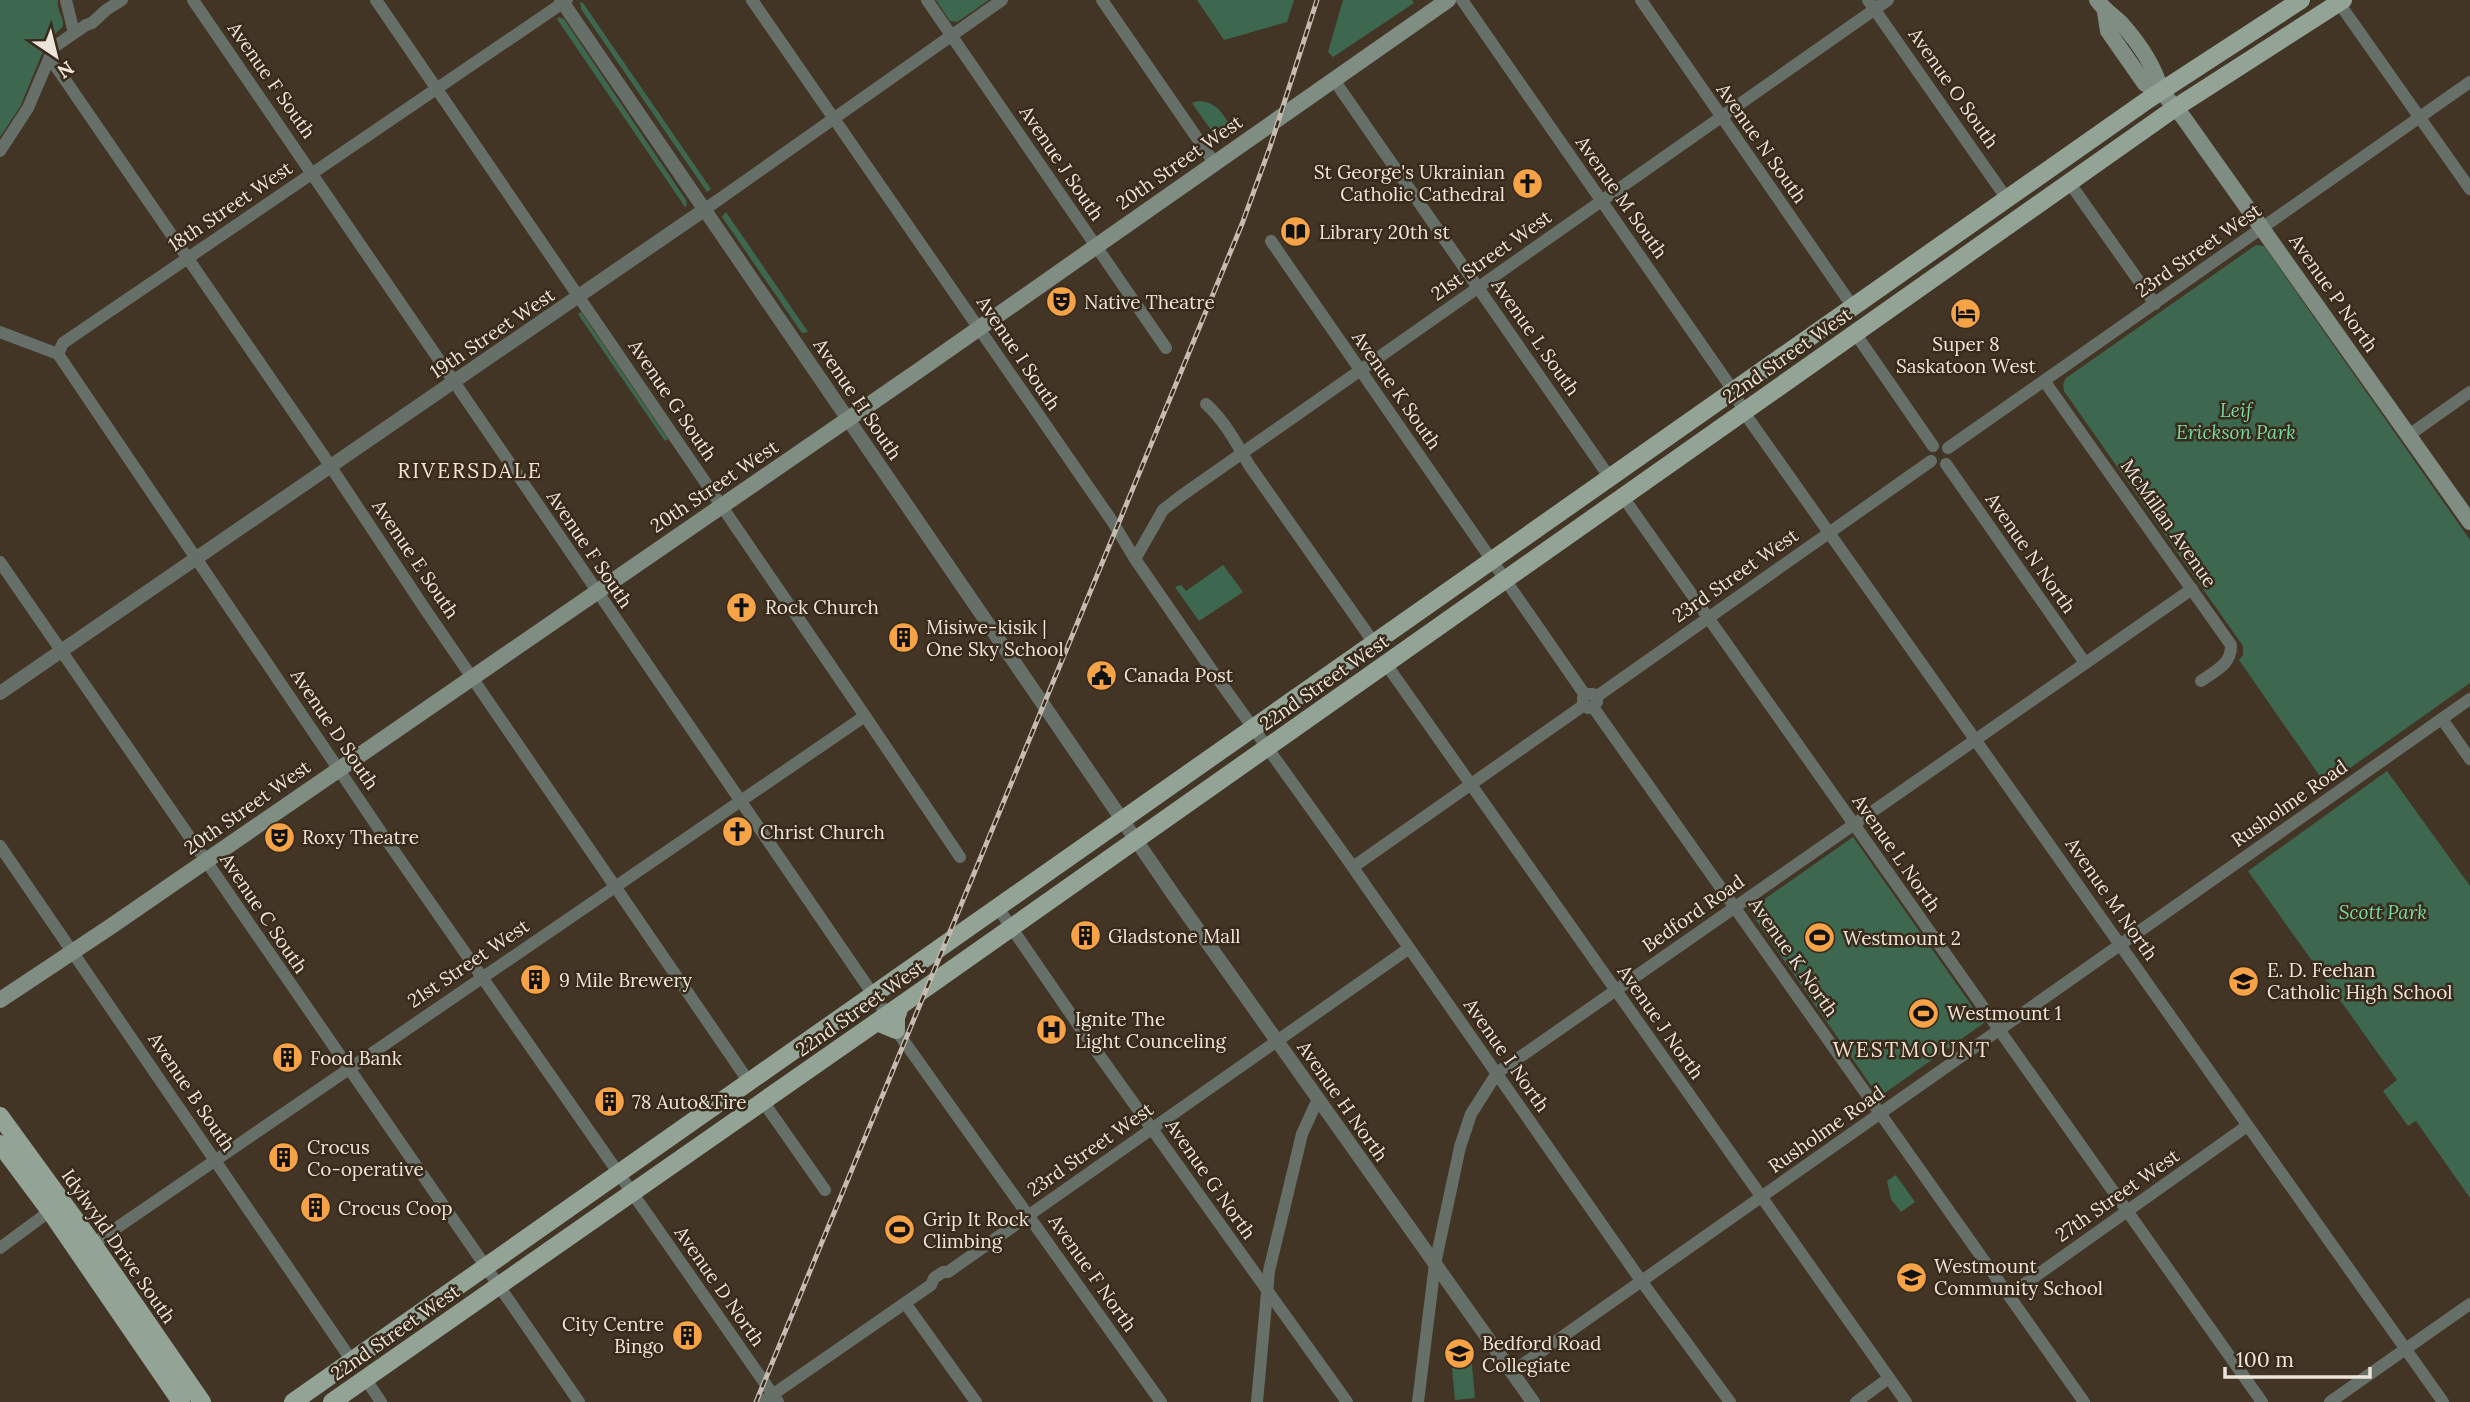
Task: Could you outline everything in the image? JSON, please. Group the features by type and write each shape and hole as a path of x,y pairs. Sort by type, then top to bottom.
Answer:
{"main road":[{"name":"20th Street West","path":"0,1000 721,507 1448,0"},
{"name":"22nd Street West","path":"293,1402 2161,91 2301,0"},
{"name":"22nd Street West","path":"332,1402 762,1100 890,1018 1012,927 1505,579 1746,415 1855,333 2175,108 2341,1"},
{"name":"Avenue P North","path":"2101,6 2120,21 2157,75 2161,91 2470,522"},
{"name":"Idylwyld Drive South","path":"0,1116 181,1402"},
{"name":"Idylwyld Drive South","path":"0,1144 93,1244 202,1402"}],"street":[{"path":"66,0 74,33"},
{"path":"0,151 27,108 54,47 122,0"},
{"name":"Avenue F South","path":"193,0 890,1018"},
{"name":"Avenue G South","path":"376,0 960,857"},
{"name":"Avenue I South","path":"752,0 1254,728"},
{"name":"Avenue J South","path":"927,0 1166,348"},
{"name":"19th Street West","path":"0,693 579,297 1002,0"},
{"path":"1102,0 1214,164"},
{"name":"Avenue M South","path":"1462,0 1733,392 1746,415"},
{"name":"Avenue N South","path":"1640,0 1853,307"},
{"name":"21st Street West","path":"1135,559 1163,510 1721,117 1872,5 1888,0"},
{"name":"18th Street West","path":"58,354 63,344 563,1"},
{"name":"Avenue H South","path":"563,1 1122,821"},
{"path":"2341,1 2470,189"},
{"name":"Avenue O South","path":"1872,5 2007,199"},
{"name":"Avenue E South","path":"50,58 749,1082"},
{"name":"Avenue L South","path":"1334,80 1610,478"},
{"name":"23rd Street West","path":"1948,448 2470,82"},
{"path":"2069,182 2155,304"},
{"name":"Avenue K South","path":"1271,241 1492,561"},
{"path":"0,332 58,354"},
{"path":"1855,333 1933,446"},
{"name":"Avenue D South","path":"58,354 618,1174"},
{"name":"McMillan Avenue","path":"2045,382 2231,645 2232,653 2228,662 2200,681"},
{"path":"2409,435 2470,392"},
{"path":"1206,404 1213,410 1374,643"},
{"name":"Avenue M North","path":"1746,415 2443,1402"},
{"path":"1942,444 1948,448 1951,458 1946,464 1938,466 1931,461 1929,454 1933,446 1942,444"},
{"name":"23rd Street West","path":"1353,867 1931,461"},
{"name":"Avenue N North","path":"1946,464 2085,663"},
{"name":"Avenue L North","path":"1623,497 2262,1402"},
{"name":"Avenue K North","path":"1492,561 2084,1402"},
{"name":"Avenue C South","path":"0,562 496,1286 579,1402"},
{"name":"Bedford Road","path":"1418,1402 1435,1264 1460,1147 1471,1114 1497,1073 2192,589"},
{"name":"Avenue J North","path":"1386,664 1906,1402"},
{"name":"Rusholme Road","path":"1512,1372 2470,699"},
{"name":"21st Street West","path":"93,1244 865,716"},
{"path":"2442,719 2470,759"},
{"name":"Avenue I North","path":"1254,728 1642,1282 1730,1402"},
{"name":"Avenue H North","path":"1122,821 1533,1402"},
{"name":"Avenue B South","path":"0,846 352,1361"},
{"name":"Avenue G North","path":"998,908 1092,1045 1347,1402"},
{"name":"23rd Street West","path":"771,1400 931,1284 934,1278 948,1272 1408,949"},
{"name":"Avenue F North","path":"890,1018 1161,1402"},
{"path":"1257,1402 1269,1271 1302,1134 1318,1099"},
{"path":"762,1100 825,1190"},
{"name":"27th Street West","path":"2009,1295 2247,1126"},
{"name":"Avenue D North","path":"618,1174 771,1400"},
{"path":"0,1248 57,1207"},
{"path":"905,1303 976,1402"},
{"path":"2330,1402 2470,1304"},
{"path":"365,1378 381,1402"},
{"path":"1856,1402 1889,1378"}],"green space":[{"path":"0,0 58,0 63,26 49,40 20,107 0,137"},
{"path":"936,0 989,0 957,22 950,21"},
{"path":"1197,0 1294,0 1287,22 1224,40"},
{"path":"1343,0 1412,0 1414,3 1333,57 1328,52"},
{"path":"580,2 711,189 707,192 581,9"},
{"path":"557,19 564,19 686,200 685,207"},
{"path":"1198,101 1215,106 1233,129 1218,140 1192,103"},
{"path":"726,212 808,332 802,333 722,217"},
{"name":"Leif Erickson Park","path":"2256,245 2264,246 2470,540 2470,683 2326,785 2239,660 2243,655 2243,646 2064,391 2063,384 2066,378"},
{"path":"581,312 668,439 665,441 578,314"},
{"path":"1223,565 1243,592 1199,621 1175,587 1181,585 1186,591"},
{"name":"Scott Park","path":"2387,771 2470,886 2470,1198 2416,1121 2408,1126 2383,1091 2397,1080 2248,871"},
{"path":"1853,837 1984,1023 1879,1097 1749,910"},
{"path":"1896,1175 1915,1202 1901,1212 1891,1199 1887,1181"},
{"path":"1471,1355 1475,1398 1455,1400 1451,1357"}],"railway":[{"path":"756,1402 1242,224 1270,147 1317,0"}],"place":[{"name":"St George's Ukrainian Catholic Cathedral","path":"1528,183"},
{"name":"Library 20th st","path":"1296,232"},
{"name":"Native Theatre","path":"1061,302"},
{"name":"Super 8 Saskatoon West","path":"1966,313"},
{"name":"Rock Church","path":"742,607"},
{"name":"Misiwe-kisik | One Sky School","path":"903,638"},
{"name":"Canada Post","path":"1101,675"},
{"name":"Christ Church","path":"737,832"},
{"name":"Roxy Theatre","path":"279,837"},
{"name":"Gladstone Mall","path":"1085,936"},
{"name":"Westmount 2","path":"1820,938"},
{"name":"9 Mile Brewery","path":"536,980"},
{"name":"E. D. Feehan Catholic High School","path":"2244,981"},
{"name":"Westmount 1","path":"1924,1013"},
{"name":"Ignite The Light Counceling","path":"1052,1030"},
{"name":"Food Bank","path":"287,1058"},
{"name":"78 Auto&Tire","path":"609,1102"},
{"name":"Crocus Co-operative","path":"284,1158"},
{"name":"Crocus Coop","path":"315,1208"},
{"name":"Grip It Rock Climbing","path":"900,1230"},
{"name":"Westmount Community School","path":"1911,1277"},
{"name":"City Centre Bingo","path":"687,1335"},
{"name":"Bedford Road Collegiate","path":"1459,1354"}],"district":[{"name":"RIVERSDALE","path":"470,471"},
{"name":"WESTMOUNT","path":"1912,1050"}]}
